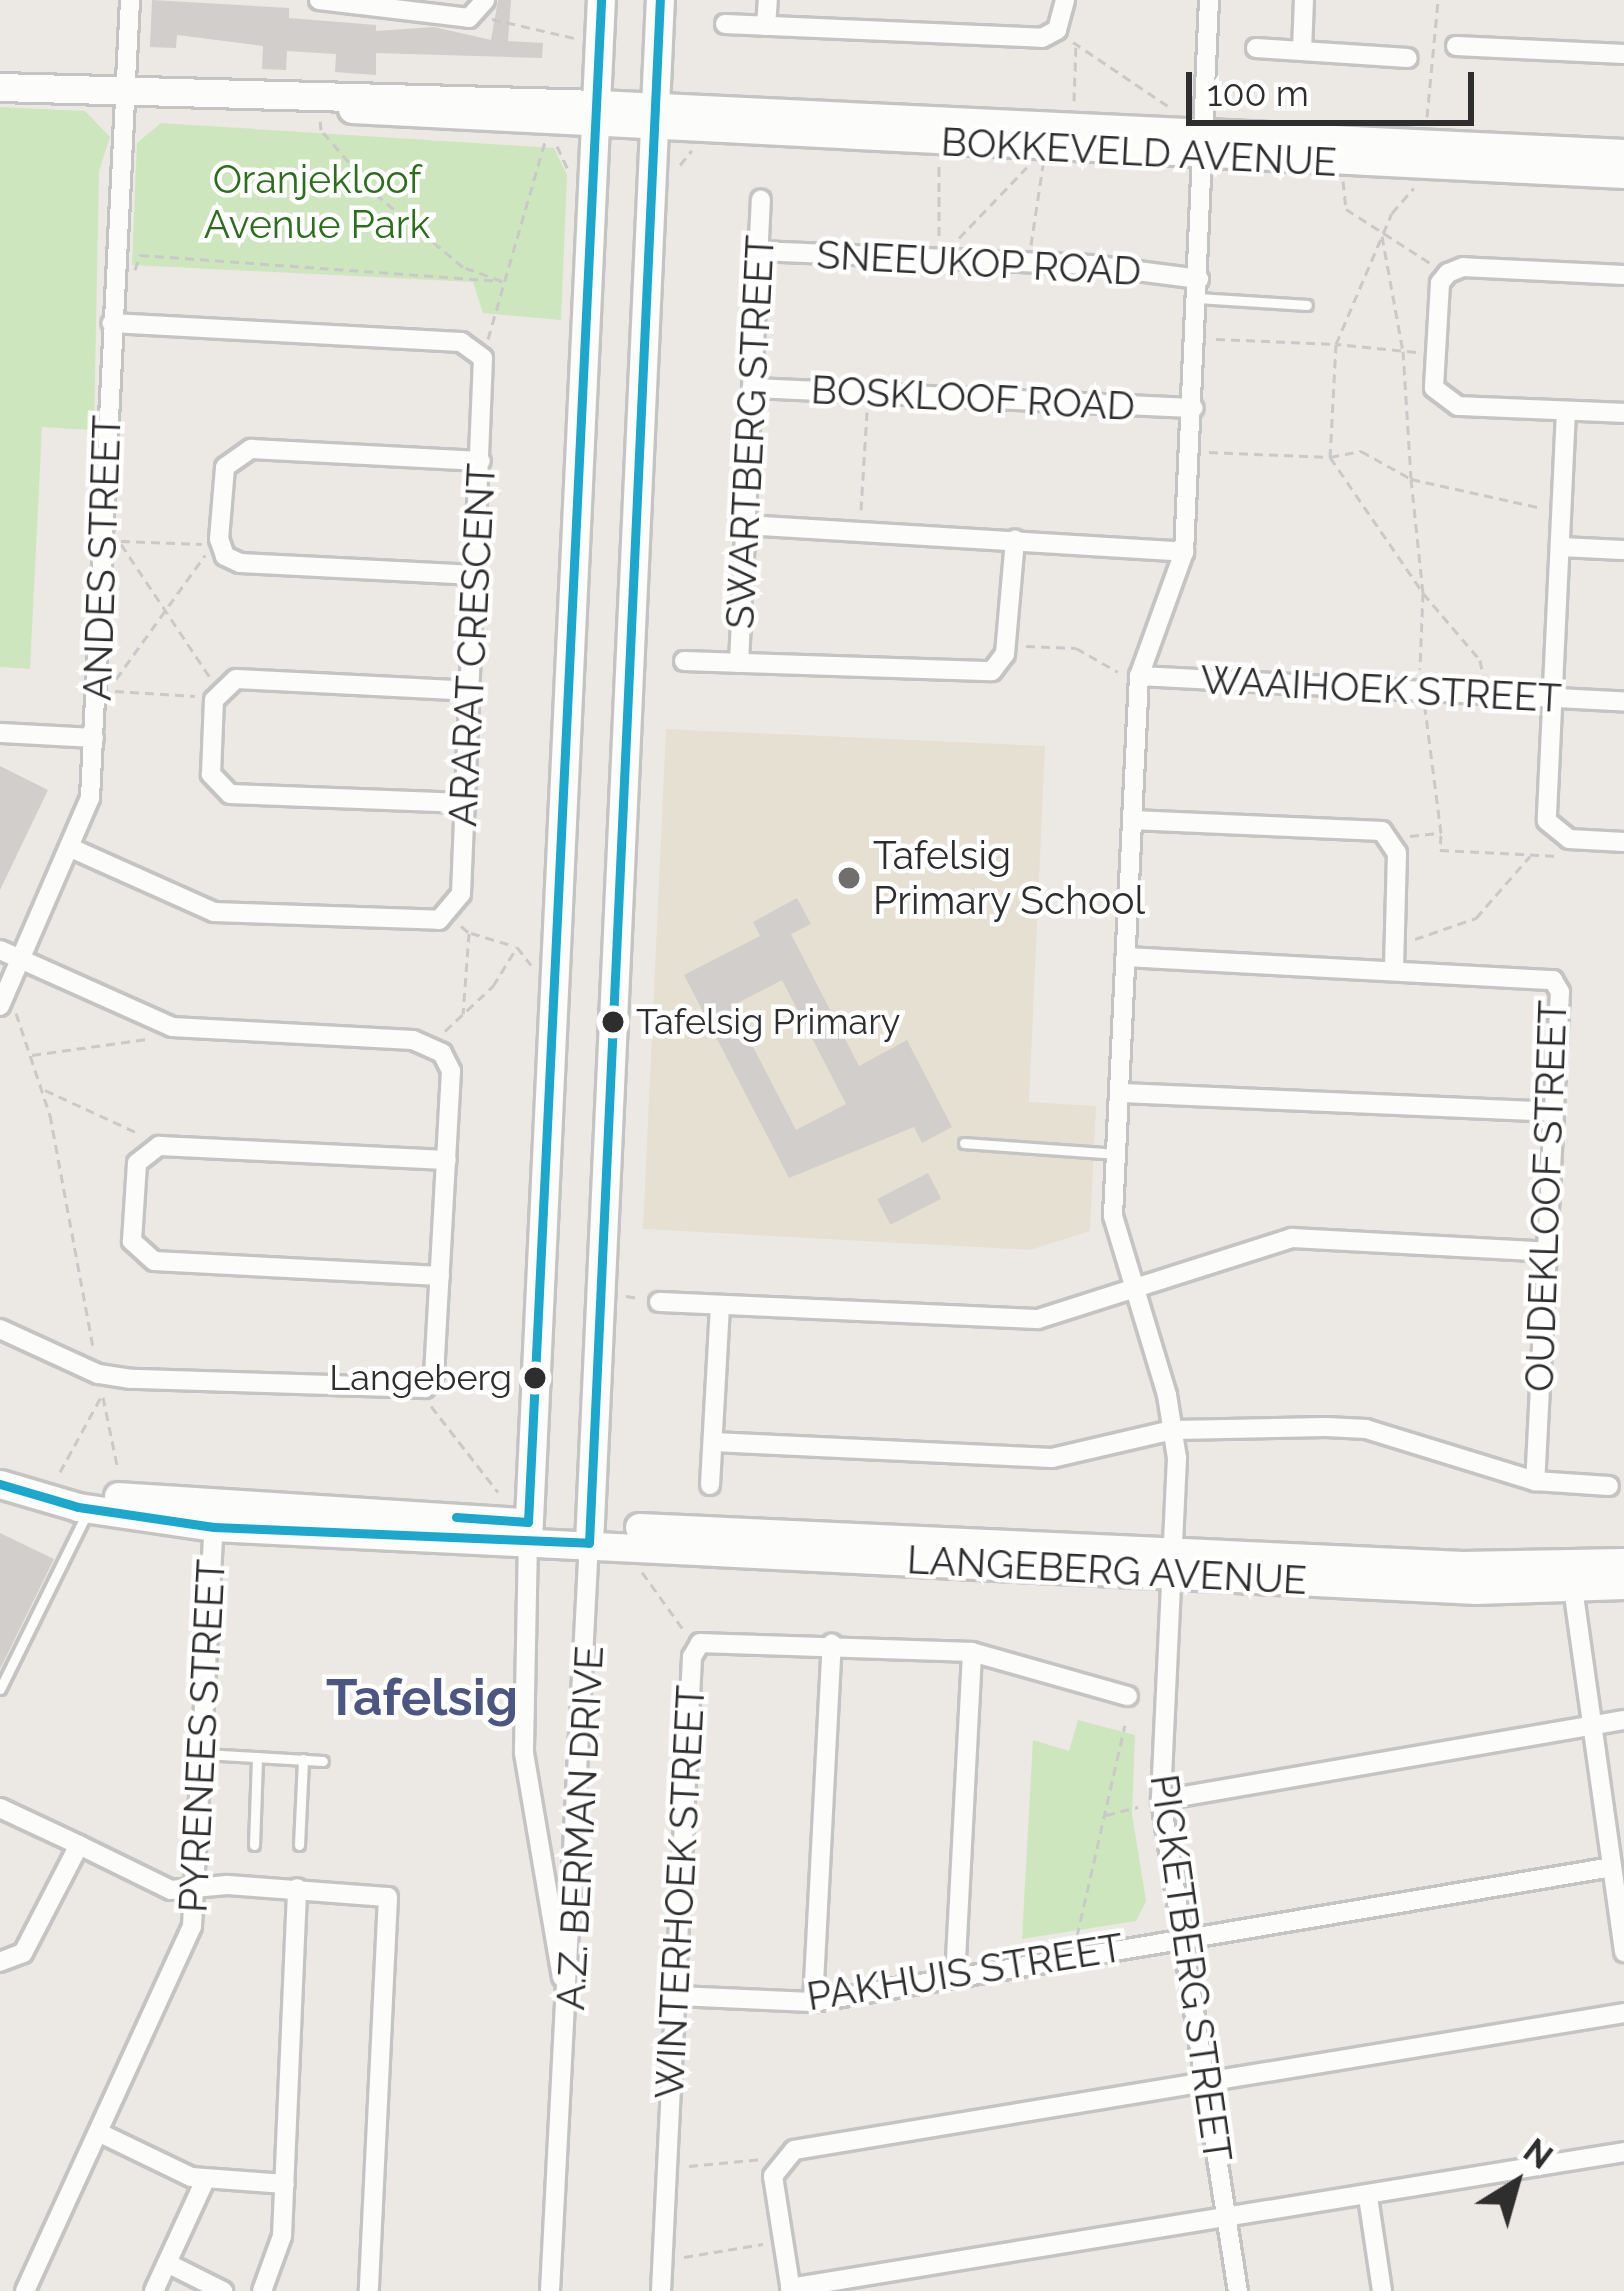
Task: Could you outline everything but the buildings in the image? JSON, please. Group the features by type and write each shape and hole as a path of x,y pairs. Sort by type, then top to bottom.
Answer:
{"street":[{"name":"ANDES STREET","path":"7,1006 21,960 73,849 90,798 111,540 112,323 130,0"},
{"path":"320,0 394,15 482,7"},
{"name":"A.Z. BERMAN DRIVE","path":"569,2042 556,1931 527,1803 528,1531 601,0"},
{"name":"A.Z. BERMAN DRIVE","path":"569,2042 660,0"},
{"path":"766,26 768,0"},
{"path":"725,24 1042,38 1057,30 1065,0"},
{"name":"PICKETBERG STREET","path":"1209,0 1184,552 1132,676 1132,820 1113,1216 1172,1430 1174,1562 1161,1800 1238,2291"},
{"path":"1302,51 1304,0"},
{"path":"1456,46 1624,54"},
{"path":"1256,48 1408,58"},
{"path":"0,87 654,118"},
{"path":"319,102 383,116 545,132 597,115"},
{"name":"BOKKEVELD AVENUE","path":"654,118 1167,131 1203,144 1342,161 1426,154 1624,174"},
{"name":"BOKKEVELD AVENUE","path":"654,118 1046,147 1203,144 1426,154 1624,153"},
{"name":"SWARTBERG STREET","path":"740,663 760,200"},
{"name":"SNEEUKOP ROAD","path":"758,250 1028,263 1199,288"},
{"path":"1624,275 1463,267 1448,273 1440,284 1434,388 1444,401 1624,413"},
{"path":"112,323 460,342 483,358"},
{"name":"ARARAT CRESCENT","path":"448,916 460,894 483,358"},
{"name":"BOSKLOOF ROAD","path":"752,388 1194,407"},
{"path":"1566,410 1547,821 1555,833 1624,842"},
{"path":"475,575 215,555 225,467 251,448 481,461"},
{"path":"746,525 1184,552"},
{"path":"684,661 982,674 1004,659 1015,539"},
{"path":"1560,547 1624,550"},
{"name":"WAAIHOEK STREET","path":"1132,676 1624,701"},
{"path":"464,803 230,794 211,774 218,693 236,679 470,691"},
{"path":"0,733 94,738"},
{"path":"1132,820 1382,831 1392,838 1394,967"},
{"path":"73,849 214,911 448,916"},
{"path":"0,950 172,1027 428,1044 451,1071 434,1374 414,1391 98,1375 0,1329"},
{"name":"OUDEKLOOF STREET","path":"1126,957 1394,967 1553,980 1560,992 1535,1481"},
{"path":"1120,1093 1555,1112"},
{"path":"440,1276 154,1261 132,1241 137,1163 159,1146 447,1160"},
{"path":"658,1302 1038,1319 1292,1238 1548,1252"},
{"path":"710,1485 721,1305"},
{"path":"713,1442 1052,1458 1172,1430 1366,1429 1535,1481 1609,1486"},
{"path":"0,1466 214,1516"},
{"path":"0,1484 89,1509 214,1516"},
{"name":"LANGEBERG AVENUE","path":"214,1516 1572,1577 1624,1585"},
{"name":"PYRENEES STREET","path":"25,2291 181,1965 198,1892 214,1516"},
{"name":"LANGEBERG AVENUE","path":"1572,1577 1624,1562"},
{"path":"1572,1577 1588,1723 1624,1952"},
{"name":"WINTERHOEK STREET","path":"661,2291 692,1657 716,1639 972,1652 1128,1696"},
{"path":"812,2002 832,1644"},
{"path":"955,1978 972,1652"},
{"path":"1161,1800 1482,1750 1588,1723 1624,1720"},
{"path":"0,1808 171,1890 297,1888 388,1897 369,2291"},
{"path":"0,1963 23,1953 79,1846"},
{"name":"PAKHUIS STREET","path":"675,1996 812,2002 1612,1868"},
{"path":"262,2291 280,2252 297,1888"},
{"path":"1624,2013 794,2150 776,2162 791,2290 1369,2198 1624,2152"},
{"path":"550,2291 569,2042"},
{"path":"100,2133 205,2180 285,2184"},
{"path":"154,2291 205,2180"},
{"path":"1369,2198 1382,2291"},
{"path":"167,2263 223,2291"}],"lane":[{"path":"1199,288 1307,304"},
{"path":"964,1143 1117,1154"},
{"path":"0,1689 89,1509"},
{"path":"204,1754 323,1761"},
{"path":"254,1845 256,1756"},
{"path":"299,1845 303,1760"}],"path":[{"path":"1438,0 1426,154 1382,234 1336,344 1330,457 1424,593 1480,660 1487,694"},
{"path":"482,7 574,38"},
{"path":"1057,30 1168,102 1167,131"},
{"path":"1074,127 1076,44"},
{"path":"319,102 322,130 378,196 463,267 502,281"},
{"path":"545,132 570,176"},
{"path":"483,358 545,132"},
{"path":"938,259 939,142"},
{"path":"938,259 1046,147"},
{"path":"1028,263 1046,147"},
{"path":"680,165 693,149"},
{"path":"1342,161 1346,209 1448,273"},
{"path":"115,270 138,270 140,255 502,281"},
{"path":"1196,338 1436,353"},
{"path":"860,530 868,393"},
{"path":"1190,451 1330,457 1361,451 1411,479 1424,593 1425,692 1441,850 1558,858 1555,833"},
{"path":"111,540 202,544 215,555 165,611 107,691 218,693"},
{"path":"111,540 218,693"},
{"path":"1004,659 1023,646 1076,648 1132,676"},
{"path":"1392,838 1442,833"},
{"path":"1395,941 1450,933 1476,918 1530,856"},
{"path":"448,916 470,933 517,947 536,971"},
{"path":"463,1016 470,933"},
{"path":"443,1032 463,1016 517,947"},
{"path":"7,1006 41,1088 95,1357"},
{"path":"30,1055 152,1038 172,1027"},
{"path":"41,1088 144,1136"},
{"path":"100,1387 123,1481"},
{"path":"60,1472 102,1396"},
{"path":"428,1399 498,1492"},
{"path":"639,1564 691,1636"},
{"path":"1076,1938 1125,1725"},
{"path":"1106,1814 1138,1808"},
{"path":"667,2165 752,2157 776,2162"},
{"path":"662,2260 783,2241"}],"shaded area":[{"name":"Tafelsig Primary School","path":"666,729 1045,746 1029,1102 1096,1106 1090,1231 1030,1250 643,1229"}],"green space":[{"path":"0,107 85,111 110,137 99,171 94,430 42,427 30,669 0,667"},
{"name":"Oranjekloof Avenue Park","path":"161,123 554,148 567,175 561,320 483,313 473,282 132,265 137,143"},
{"path":"1078,1720 1135,1735 1132,1814 1146,1901 1136,1921 1022,1939 1033,1740 1069,1751"}],"transit line":[{"path":"456,1517 528,1522 601,0"},
{"path":"0,1484 78,1507 214,1527 589,1543 660,0"}],"place":[{"name":"Tafelsig Primary School","path":"849,878"},
{"name":"Tafelsig Primary","path":"613,1022"},
{"name":"Langeberg","path":"535,1378"}],"district":[{"name":"Tafelsig","path":"422,1697"}]}
